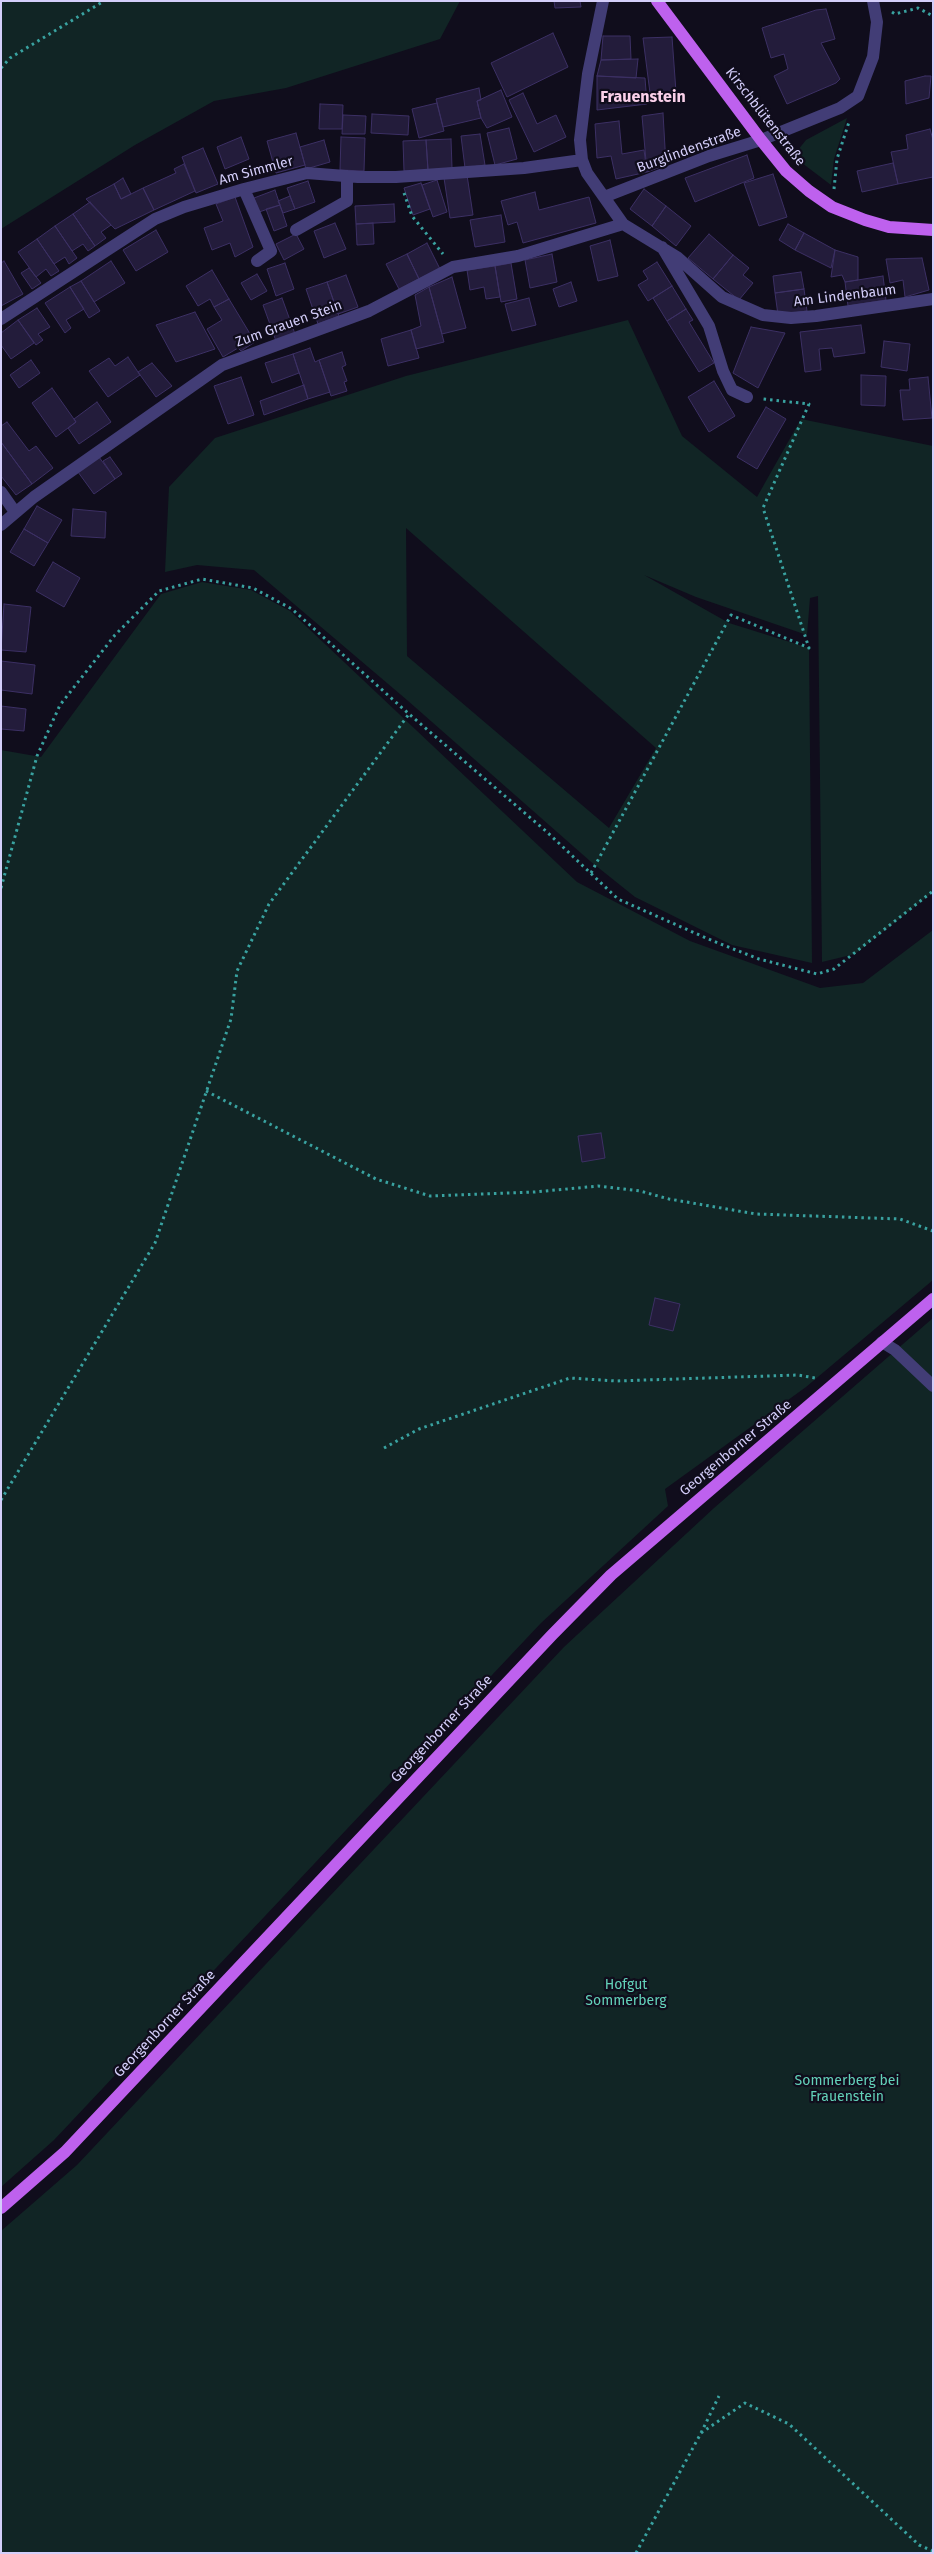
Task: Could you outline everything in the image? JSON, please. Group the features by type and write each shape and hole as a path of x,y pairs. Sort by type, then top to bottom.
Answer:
{"main road":[{"name":"Kirschblütenstraße","path":"657,1 761,140 786,171 809,191 832,207 889,227 933,230"},
{"name":"Georgenborner Straße","path":"1,2208 65,2152 538,1649 611,1575 933,1299"}],"street":[{"name":"Am Lindenbaum","path":"604,1 588,74 580,140 582,160 587,173 623,224 677,256 722,297 763,315 791,318 816,316 933,299"},
{"path":"858,96 873,57 877,22 873,1"},
{"name":"Burglindenstraße","path":"604,197 709,156 761,140 840,108 858,96"},
{"name":"Am Simmler","path":"1,319 155,219 184,207 244,189 307,172 347,176 396,177 524,168 582,160"},
{"path":"296,230 347,201 347,176"},
{"path":"244,189 271,251 257,261"},
{"name":"Zum Grauen Stein","path":"1,525 15,512 182,391 222,365 369,311 453,267 518,256 623,224"},
{"name":"Am Lindenbaum","path":"662,247 709,326 723,371 732,390 747,397"},
{"path":"1,492 15,512"},
{"path":"882,1342 895,1350 933,1386"}],"path":[{"path":"1,68 10,58 104,1"},
{"path":"895,14 918,8 933,16"},
{"path":"832,207 837,159 858,96"},
{"path":"396,177 412,216 453,267"},
{"path":"591,873 731,615 809,648 763,508 809,404 747,397"},
{"path":"1,888 37,756 60,705 114,635 159,591 202,579 254,588 292,609 409,714 547,832 618,899 704,937 758,959 817,974 834,969 933,891"},
{"path":"3,1499 155,1243 231,1019 237,971 268,904 409,714"},
{"path":"206,1091 376,1179 430,1196 536,1192 598,1186 640,1191 669,1200 756,1214 900,1219 933,1231"},
{"path":"384,1448 419,1429 570,1378 616,1381 798,1375 835,1383"},
{"path":"636,2553 719,2396"},
{"path":"701,2433 745,2403 789,2424 919,2546 933,2551"}],"green space":[{"path":"1,1 460,1 440,39 286,88 214,101 135,145 1,229"},
{"path":"847,118 834,159 831,185 802,163 798,157 798,150 806,140"},
{"path":"628,320 682,436 757,497 801,419 933,446 933,892 855,954 822,962 818,596 810,598 807,635 696,597 644,575 729,623 809,648 812,963 732,945 635,897 590,861 407,700 254,570 197,565 165,572 169,487 215,438 406,376","holes":["406,528 656,748 609,828 407,656"]},
{"path":"202,582 251,590 290,611 577,882 690,941 820,988 863,983 933,930 933,1280 806,1387 665,1489 668,1506 541,1623 54,2140 1,2187 1,750 41,757 161,594"},
{"path":"933,1318 933,2553 1,2553 1,2231 77,2165 564,1647 714,1508"}],"building":[{"path":"554,1 580,1 581,7 555,8"},
{"path":"826,9 835,39 821,43 840,79 836,83 787,104 774,76 788,69 784,54 771,58 762,28 816,10"},
{"path":"553,33 568,67 507,97 491,63"},
{"path":"603,36 630,36 631,59 601,60"},
{"path":"672,37 676,92 650,93 643,38"},
{"path":"638,59 636,78 597,76 601,60"},
{"path":"597,76 645,78 647,104 597,110"},
{"path":"931,76 929,98 906,104 905,81"},
{"path":"479,88 481,100 477,101 481,118 443,127 436,99"},
{"path":"501,90 512,117 487,128 481,118 477,101"},
{"path":"523,93 537,124 556,115 566,137 534,152 509,100"},
{"path":"437,103 444,131 419,138 412,109"},
{"path":"320,104 343,105 342,129 319,129"},
{"path":"663,113 666,165 647,172 642,116"},
{"path":"372,114 409,116 408,135 371,133"},
{"path":"343,115 366,116 365,134 342,134"},
{"path":"619,121 622,154 644,150 647,172 616,179 611,156 597,158 595,124"},
{"path":"509,128 517,159 495,165 487,133"},
{"path":"930,129 933,140 933,177 898,184 891,152 908,149 906,135"},
{"path":"296,133 305,165 276,173 267,141"},
{"path":"480,134 485,165 465,168 461,136"},
{"path":"241,137 249,159 225,169 217,147"},
{"path":"341,137 365,138 364,171 340,170"},
{"path":"451,139 452,168 428,170 426,140"},
{"path":"324,140 330,162 306,169 300,147"},
{"path":"426,140 428,170 404,171 403,141"},
{"path":"203,148 218,184 196,193 182,157"},
{"path":"747,155 754,178 695,202 685,178"},
{"path":"893,163 898,184 862,192 857,171"},
{"path":"184,164 195,191 154,210 143,188 176,173 174,169"},
{"path":"773,174 787,217 759,226 744,183"},
{"path":"467,175 473,215 450,218 444,178"},
{"path":"123,178 131,194 121,199 114,184"},
{"path":"437,180 447,212 433,217 422,185"},
{"path":"308,181 315,202 295,209 287,188"},
{"path":"421,183 430,209 413,215 404,188"},
{"path":"114,184 121,199 143,188 154,210 115,229 86,199"},
{"path":"644,189 666,206 652,226 630,209"},
{"path":"275,190 280,205 259,212 254,198"},
{"path":"535,192 539,210 589,197 596,223 523,243 517,222 508,225 501,201"},
{"path":"290,196 295,209 283,213 278,201"},
{"path":"235,197 253,247 235,257 230,243 212,250 204,228 223,221 216,204"},
{"path":"90,202 111,225 101,232 106,238 95,246 73,214"},
{"path":"394,204 395,222 356,224 355,206"},
{"path":"280,205 287,226 274,231 266,209"},
{"path":"666,206 691,226 676,246 652,226"},
{"path":"73,214 95,246 88,251 83,244 72,251 55,226"},
{"path":"501,215 505,242 475,247 470,220"},
{"path":"335,223 346,249 324,258 314,231"},
{"path":"373,223 374,244 357,245 356,224"},
{"path":"788,224 804,233 795,250 779,240"},
{"path":"55,226 77,258 69,264 65,257 54,264 37,239"},
{"path":"156,230 168,252 136,271 123,250"},
{"path":"804,233 835,250 831,268 795,250"},
{"path":"296,234 304,249 284,260 276,244"},
{"path":"709,234 733,255 713,279 688,258"},
{"path":"37,239 59,271 51,276 46,269 36,277 18,252"},
{"path":"610,240 618,276 598,281 590,246"},
{"path":"427,243 440,269 419,279 407,254"},
{"path":"835,250 858,257 858,280 845,282 842,275 831,277"},
{"path":"407,254 419,279 399,289 386,264"},
{"path":"552,254 557,282 530,288 525,260"},
{"path":"733,255 749,268 743,275 753,283 739,300 713,279"},
{"path":"922,258 929,290 905,297 903,280 890,283 886,259"},
{"path":"4,261 23,294 1,306 1,263"},
{"path":"111,261 125,283 94,302 81,281"},
{"path":"657,262 672,286 648,301 638,285 648,279 643,271"},
{"path":"285,263 294,289 276,296 267,269"},
{"path":"511,263 517,299 501,302 495,266"},
{"path":"495,266 500,297 486,299 484,287 470,290 467,270"},
{"path":"29,268 41,283 32,289 21,273"},
{"path":"212,270 229,299 214,307 210,299 198,306 186,286"},
{"path":"801,272 804,289 775,293 773,276"},
{"path":"257,274 267,291 251,300 241,283"},
{"path":"346,275 358,307 338,314 327,282"},
{"path":"883,276 886,300 848,306 845,282"},
{"path":"452,277 466,328 442,334 429,287"},
{"path":"81,281 100,311 89,318 70,287"},
{"path":"327,282 339,316 318,324 306,289"},
{"path":"571,282 577,301 559,307 553,289"},
{"path":"672,286 686,309 667,321 653,298"},
{"path":"70,287 84,309 66,320 71,328 65,333 45,303"},
{"path":"429,287 444,342 416,349 411,330 421,326 415,295"},
{"path":"804,289 807,311 778,315 775,293"},
{"path":"282,298 295,334 276,341 263,305"},
{"path":"529,298 536,325 512,331 505,304"},
{"path":"229,299 255,342 241,351 238,348 223,357 207,329 222,320 214,307"},
{"path":"37,308 50,327 38,334 43,340 36,345 18,320"},
{"path":"686,309 693,320 689,322 714,363 699,372 667,321"},
{"path":"195,312 215,349 176,362 156,325"},
{"path":"18,320 34,343 11,359 1,345 1,333"},
{"path":"861,325 865,353 834,357 832,348 819,349 821,370 805,372 800,332"},
{"path":"751,327 785,333 758,388 733,373"},
{"path":"411,330 419,358 388,366 381,339"},
{"path":"884,341 910,344 907,371 881,367"},
{"path":"310,348 315,362 319,360 330,392 308,399 293,354"},
{"path":"342,352 346,365 342,367 347,381 344,382 347,391 331,396 319,360"},
{"path":"293,354 299,373 272,383 265,363"},
{"path":"128,357 140,375 108,397 89,371 109,358 115,366"},
{"path":"31,360 40,373 19,388 10,375"},
{"path":"152,363 172,386 156,397 138,372"},
{"path":"861,375 886,376 885,406 861,405"},
{"path":"241,377 254,415 228,424 214,386"},
{"path":"928,377 932,418 903,420 900,390 910,390 909,379"},
{"path":"714,381 735,416 709,432 688,397"},
{"path":"304,385 308,399 264,415 260,401"},
{"path":"52,388 76,422 56,437 32,403"},
{"path":"97,402 111,422 79,444 68,428 76,422 74,419"},
{"path":"766,407 786,419 757,469 737,457"},
{"path":"7,422 29,451 36,446 53,468 32,484 1,442 1,426"},
{"path":"1,442 32,484 16,495 1,476"},
{"path":"99,457 115,479 94,494 78,472"},
{"path":"110,457 122,474 115,479 103,461"},
{"path":"37,506 62,520 48,543 24,529"},
{"path":"73,509 106,512 105,538 71,536"},
{"path":"24,529 48,543 34,566 10,552"},
{"path":"53,562 80,578 64,607 36,591"},
{"path":"4,604 31,607 26,652 1,650"},
{"path":"1,661 35,665 32,694 1,690"},
{"path":"1,706 26,709 24,731 1,729"},
{"path":"601,1133 605,1158 582,1162 578,1136"},
{"path":"655,1298 680,1304 673,1331 649,1325"}],"district":[{"name":"Frauenstein","path":"643,98"}],"park label":[{"name":"Hofgut Sommerberg","path":"626,1994"},
{"name":"Sommerberg bei Frauenstein","path":"847,2090"}]}
